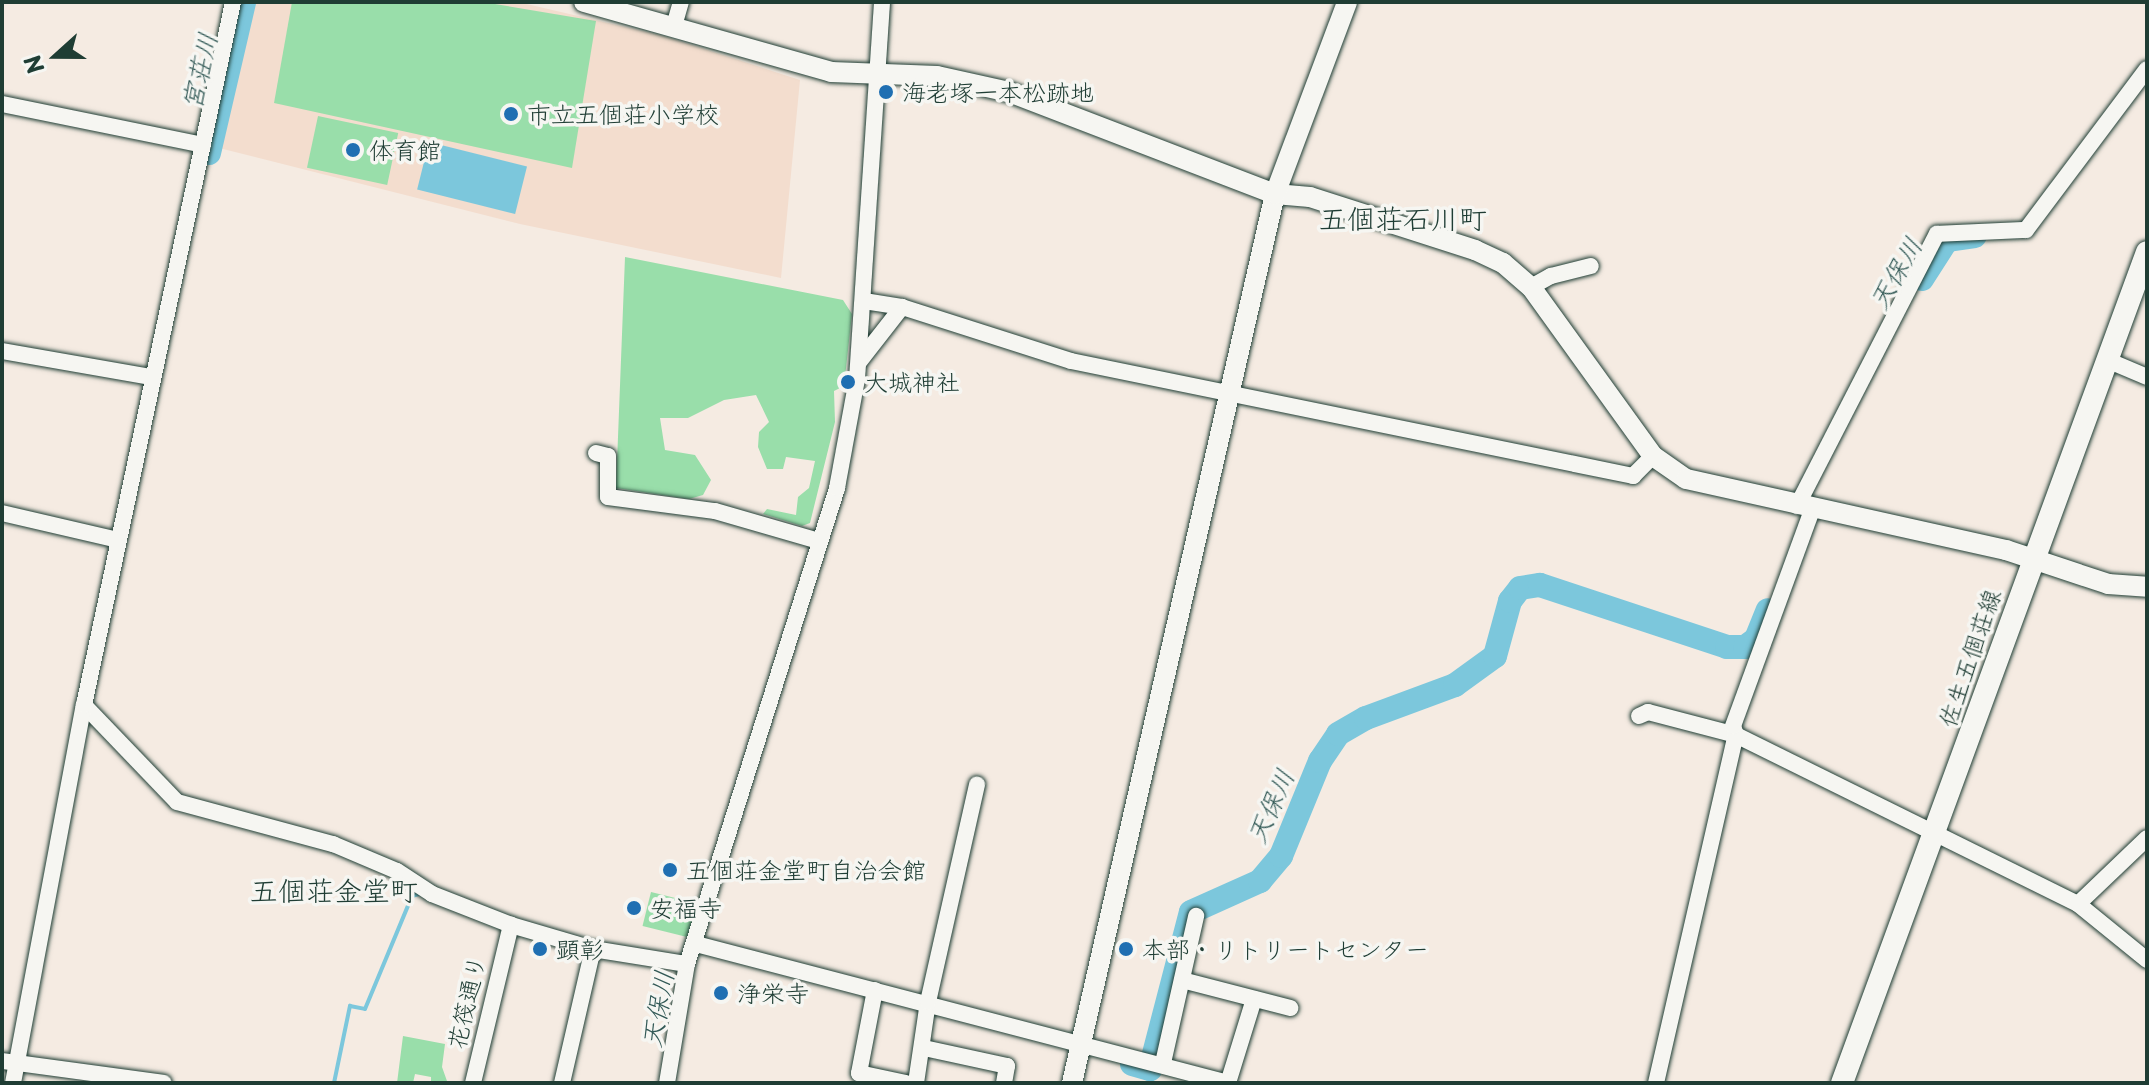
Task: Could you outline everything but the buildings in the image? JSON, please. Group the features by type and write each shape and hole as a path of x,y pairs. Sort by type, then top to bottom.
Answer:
{"main road":[{"name":"佐生五個荘線","path":"1842,1083 1935,834 2032,558 2147,252"}],"street":[{"path":"13,1083 10,1061 151,377 233,2"},
{"path":"584,2 801,65 875,75 937,76 1009,92 1275,194 1310,197 1475,250 1503,263 1531,287 1653,456 1686,479 2032,558 2108,584 2147,587"},
{"path":"674,26 681,2"},
{"path":"667,1083 687,964 696,944 837,488 858,363 864,301 875,75 882,62 882,2"},
{"path":"1072,1083 1275,194 1347,2"},
{"path":"1656,1083 1736,735 1738,713 1804,508 1937,234 2026,230 2147,69"},
{"path":"2,104 203,145"},
{"path":"1531,287 1551,276 1591,266"},
{"path":"864,301 902,307 1071,361 1633,476 1653,456"},
{"path":"858,363 902,307"},
{"path":"2,351 151,377"},
{"path":"2107,360 2147,377"},
{"path":"596,453 608,456 608,497 715,511 819,541"},
{"path":"2,513 118,540"},
{"path":"84,705 177,802 333,844 432,894 510,928 592,951 687,964"},
{"path":"1639,716 1648,712 1736,735 2078,904 2147,960"},
{"path":"916,1083 977,784"},
{"path":"2078,904 2147,838"},
{"path":"1155,1062 1182,980 1196,916"},
{"name":"花筏通り","path":"473,1083 510,928"},
{"path":"696,944 875,995 1080,1048 1155,1062 1228,1083 1254,999"},
{"path":"562,1083 592,951"},
{"path":"1182,980 1290,1008"},
{"path":"875,995 859,1073 906,1083"},
{"path":"924,1048 1007,1066 1004,1083"},
{"path":"10,1061 164,1083"}],"shaded area":[{"name":"市立五個荘小学校","path":"251,2 518,2 664,36 800,80 781,278 520,224 219,148"}],"green space":[{"path":"292,2 483,2 596,21 572,168 274,103"},
{"name":"体育館","path":"318,116 398,133 387,185 307,168"},
{"path":"625,257 843,300 852,314 844,386 834,391 835,422 810,523 802,526 763,514 767,509 796,515 798,497 809,488 815,461 786,457 783,469 767,469 758,447 759,432 769,422 756,395 724,400 688,418 660,418 665,450 695,455 711,480 703,495 689,499 616,488"},
{"path":"651,892 700,904 691,938 643,926"},
{"path":"403,1036 445,1044 442,1067 447,1081 431,1083 431,1077 415,1074 413,1083 397,1083"}],"water":[{"path":"429,142 527,166 515,214 417,190"}],"waterway":[{"name":"宮荘川","path":"209,153 244,2"},
{"name":"天保川","path":"1922,279 1947,240 1975,236"},
{"name":"天保川","path":"1132,1064 1150,1069 1191,912 1260,881 1281,856 1320,761 1338,734 1366,718 1455,685 1495,656 1510,601 1520,588 1540,585 1727,647 1745,647 1756,639 1768,610"},
{"path":"334,1083 350,1006 365,1009 412,896 419,894"}],"place":[{"name":"海老塚一本松跡地","path":"886,92"},
{"name":"市立五個荘小学校","path":"511,114"},
{"name":"体育館","path":"353,150"},
{"name":"大城神社","path":"848,382"},
{"name":"五個荘金堂町自治会館","path":"670,870"},
{"name":"安福寺","path":"634,908"},
{"name":"顕彰","path":"540,949"},
{"name":"本部・リトリートセンター","path":"1126,949"},
{"name":"浄栄寺","path":"721,993"}],"district":[{"name":"五個荘石川町","path":"1403,218"},
{"name":"五個荘金堂町","path":"334,890"}]}
